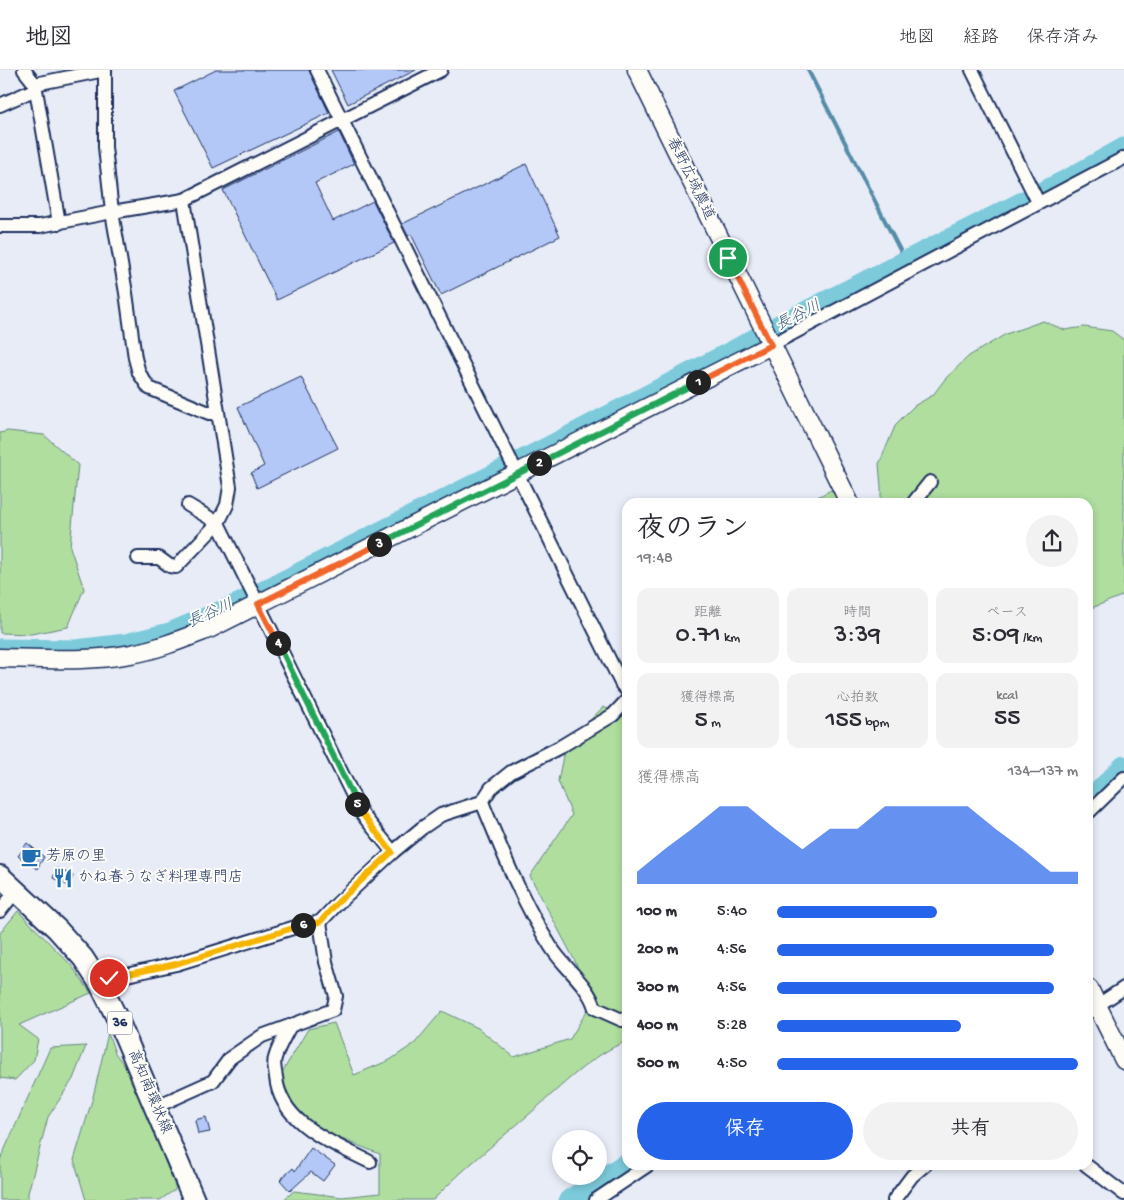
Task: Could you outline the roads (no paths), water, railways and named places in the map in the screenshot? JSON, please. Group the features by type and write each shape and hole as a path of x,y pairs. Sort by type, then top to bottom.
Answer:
{"main road":[{"name":"高知南環状線","path":"0,876 57,929 83,958 100,984 118,1020 194,1200"}],"street":[{"path":"24,70 36,86 60,222"},
{"path":"0,105 36,86 105,70 105,147 112,212 139,373 149,388 209,413 218,413"},
{"path":"317,70 622,685"},
{"path":"0,226 40,226 184,200 441,70"},
{"name":"春野広域農道","path":"637,70 847,498"},
{"path":"972,70 1038,202"},
{"path":"0,658 80,659 130,654 164,646 211,628 255,598 514,467 771,345 1124,158"},
{"path":"138,558 159,558 176,568 218,523 227,505 230,487 184,200"},
{"path":"917,498 930,482"},
{"path":"188,505 218,523 362,814 392,852"},
{"path":"100,984 109,978 176,964 299,926 320,922 338,902 392,852 440,815 482,802 491,788 512,772 560,747 613,715 622,705"},
{"path":"1093,808 1124,778"},
{"path":"482,802 499,845 528,908 551,948 591,995 595,1008 622,1020"},
{"path":"0,911 16,891"},
{"path":"154,1107 213,1081 230,1058 262,1036 333,1010 336,996 326,962 320,922"},
{"path":"1124,988 1093,1008 1124,1060"},
{"path":"290,1026 274,1059 276,1083 285,1104 296,1120 370,1162"},
{"path":"596,1200 641,1170"},
{"path":"894,1200 912,1176 919,1170"},
{"path":"1093,1170 1120,1191 1110,1200"}],"waterway":[{"path":"808,70 905,260"},
{"name":"長谷川","path":"0,649 76,650 126,644 170,633 238,604 546,448 783,323 1074,176 1124,148"},
{"path":"1093,797 1124,766"},
{"path":"569,1200 622,1166"}],"place":[{"name":"芳原の里","path":"31,857"},
{"name":"かね春うなぎ料理専門店","path":"63,878"}]}
